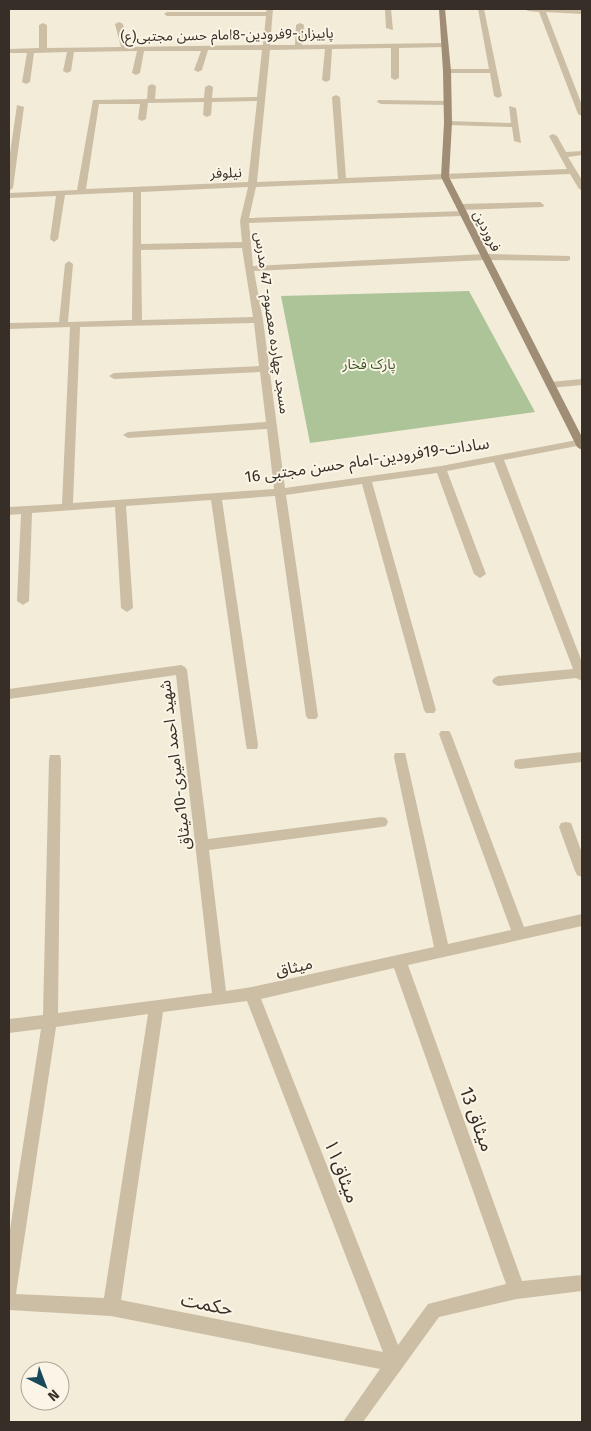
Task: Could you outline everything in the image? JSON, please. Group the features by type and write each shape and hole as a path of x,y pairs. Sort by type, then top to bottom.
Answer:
{"street":[{"path":"388,9 390,28"},
{"name":"فروردین","path":"442,9 448,103 445,177 581,444"},
{"path":"481,9 498,96"},
{"path":"528,9 582,12"},
{"path":"542,10 582,114"},
{"path":"167,14 270,11"},
{"name":"مسجد چهارده معصوم- 47 مدرس","path":"270,11 252,186 244,221 249,269 258,320 312,716"},
{"path":"119,24 125,49"},
{"path":"43,25 43,51"},
{"path":"298,47 300,25"},
{"path":"394,78 395,45"},
{"name":"پاییزان-9فرودین-8امام حسن مجتبی(ع)","path":"9,51 445,45"},
{"path":"326,80 329,46"},
{"path":"198,70 205,48"},
{"path":"136,74 141,49"},
{"path":"67,70 71,50"},
{"path":"26,82 31,51"},
{"path":"447,71 493,71"},
{"path":"142,119 152,86"},
{"path":"207,115 209,87"},
{"path":"336,97 342,182"},
{"path":"81,192 96,99 147,101 261,100"},
{"path":"381,102 448,103"},
{"path":"9,188 20,107"},
{"path":"512,108 518,141"},
{"path":"448,123 515,125"},
{"path":"553,136 582,187"},
{"path":"563,155 582,153"},
{"name":"نیلوفر","path":"9,195 573,171"},
{"path":"137,189 137,323"},
{"path":"54,239 60,193"},
{"path":"244,221 540,205"},
{"path":"138,247 247,245"},
{"path":"249,269 485,257 567,258"},
{"path":"63,325 69,264"},
{"path":"9,326 258,320"},
{"path":"67,507 75,325"},
{"path":"114,376 264,369"},
{"path":"550,385 582,382"},
{"path":"128,435 272,425"},
{"name":"سادات-19فرودین-امام حسن مجتبی 16","path":"9,511 280,492 441,469 581,444"},
{"path":"498,458 582,675 498,681"},
{"path":"441,469 480,574"},
{"path":"366,480 430,710"},
{"path":"216,496 252,745"},
{"path":"120,503 127,608"},
{"path":"23,601 27,510"},
{"name":"شهید احمد امیری-10میثاق","path":"9,694 181,670 220,998"},
{"path":"445,734 520,934"},
{"path":"400,757 442,951"},
{"path":"520,764 582,757"},
{"path":"9,1289 50,1020 55,759"},
{"path":"202,844 381,822"},
{"path":"566,827 582,871"},
{"name":"میثاق","path":"9,1026 252,994 582,920"},
{"name":"میثاق 13","path":"399,961 517,1290"},
{"name":"میثاق۱۱","path":"252,994 396,1363"},
{"path":"111,1307 157,1006"},
{"path":"352,1422 434,1310 517,1290 582,1283"},
{"name":"حکمت","path":"9,1302 111,1307 396,1363"}],"green space":[{"name":"پارک فخار","path":"469,291 535,412 310,443 281,296"}]}
